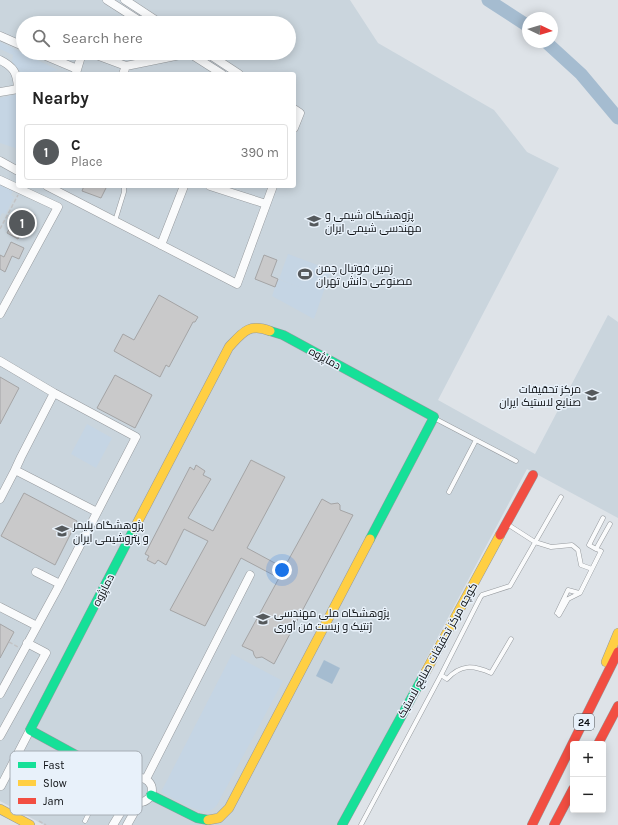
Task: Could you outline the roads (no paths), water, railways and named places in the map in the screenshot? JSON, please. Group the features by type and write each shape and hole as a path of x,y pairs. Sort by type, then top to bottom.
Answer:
{"main road":[{"name":"دماپژوه","path":"30,730 229,347 244,331 260,327 283,335 434,417"},
{"path":"151,795 197,818 205,820 211,821 220,818 229,808 434,417"},
{"name":"کوچه مرکز تحقیقات صنایع لاستیک","path":"342,825 533,475"},
{"path":"584,720 618,633"},
{"name":"24","path":"548,791 618,652"},
{"name":"24","path":"600,741 618,706"},
{"path":"30,730 70,751"},
{"path":"524,825 548,791"},
{"path":"532,825 548,791"},
{"path":"554,825 570,794"},
{"path":"560,825 570,796"},
{"path":"0,809 10,814"},
{"path":"11,815 30,825"}],"street":[{"path":"107,0 131,16"},
{"path":"124,0 149,16"},
{"path":"0,36 16,43"},
{"path":"0,60 12,67 16,76"},
{"path":"53,60 76,72 80,60"},
{"path":"104,60 124,70 163,60"},
{"path":"201,60 219,72"},
{"path":"218,60 236,72"},
{"path":"0,92 16,88"},
{"path":"296,110 300,113 296,121"},
{"path":"0,162 16,170"},
{"path":"0,180 16,188"},
{"path":"0,314 58,208 17,188"},
{"path":"51,188 237,284 272,188"},
{"path":"161,245 183,188"},
{"path":"216,188 266,204"},
{"path":"0,361 54,393 136,437 60,584 0,694"},
{"path":"0,499 54,393"},
{"path":"15,470 97,512"},
{"path":"36,572 60,584"},
{"path":"146,779 250,575"},
{"path":"0,607 37,626"},
{"path":"0,736 46,653 25,646"},
{"path":"19,751 30,730"},
{"path":"1,786 10,769"},
{"path":"142,778 151,783 152,787 149,799 142,801"},
{"path":"113,825 119,815"},
{"path":"127,825 133,815"}],"lane":[{"path":"115,221 124,188"},
{"path":"434,417 516,461"},
{"path":"449,492 476,440"},
{"path":"361,825 482,595 510,586 561,497"},
{"path":"580,593 568,590 558,614 568,599 580,593 601,551 589,545 603,518"},
{"path":"506,524 535,542 550,547 572,545 578,550 581,565 592,569"},
{"path":"596,549 610,524"},
{"path":"441,675 447,680 454,672 465,667 479,668 491,673 511,639"},
{"path":"84,821 87,815"}],"waterway":[{"path":"488,0 522,22"},
{"path":"553,48 581,74 618,118"}],"place":[{"name":"پژوهشگاه شیمی و مهندسی شیمی ایران","path":"314,221"},
{"name":"C","path":"22,223"},
{"name":"زمین فوتبال چمن مصنوعی دانش تهران","path":"305,274"},
{"name":"مرکز تحقیقات صنایع لاستیک ایران","path":"592,395"},
{"name":"پژوهشگاه پلیمر و پتروشیمی ایران","path":"62,531"},
{"name":"پژوهشگاه ملی مهندسی ژنتیک و زیست فن آوری","path":"263,619"}]}
